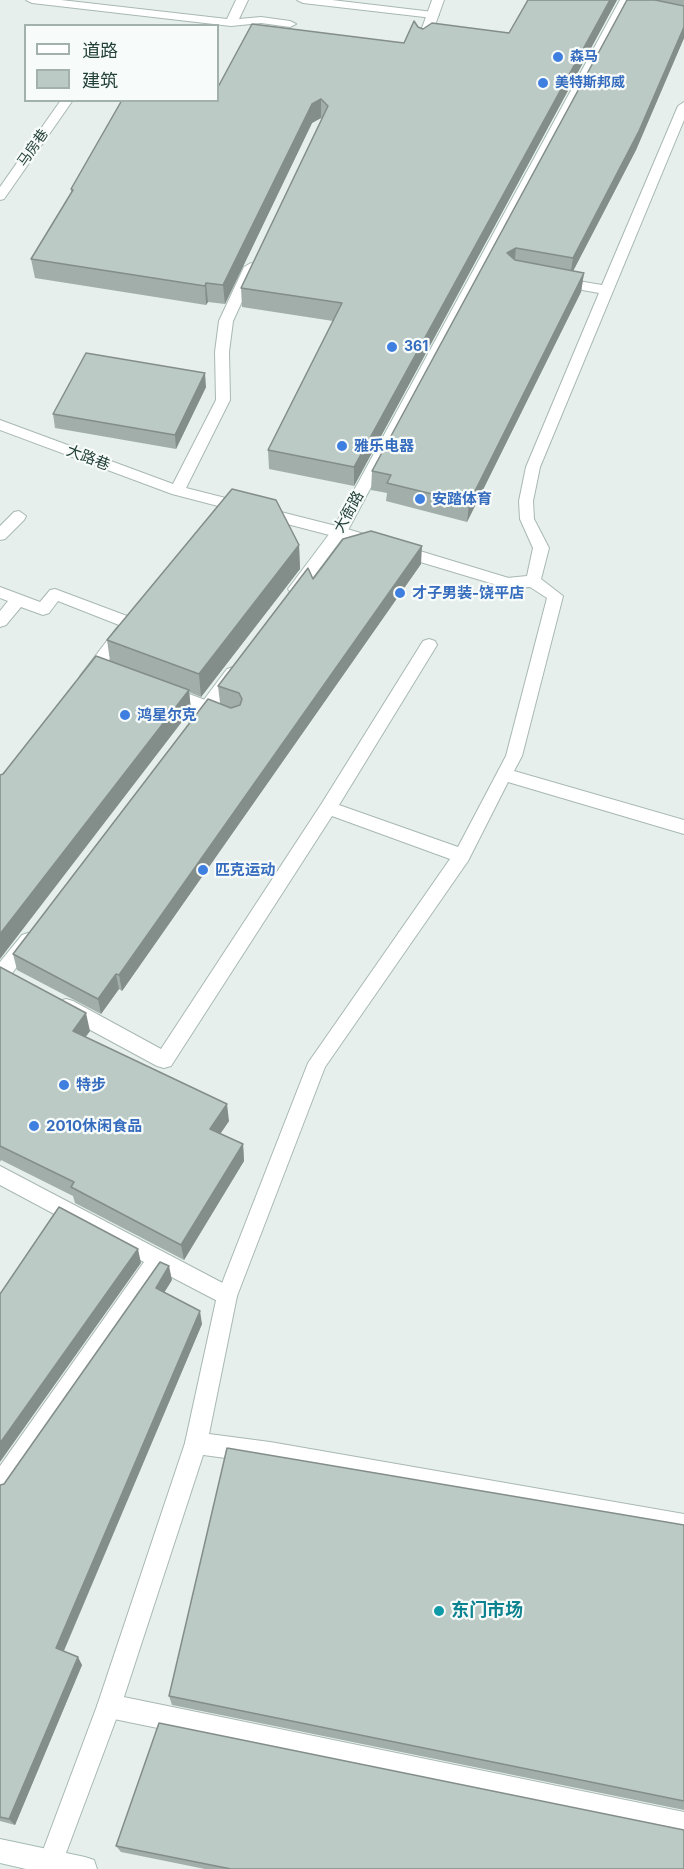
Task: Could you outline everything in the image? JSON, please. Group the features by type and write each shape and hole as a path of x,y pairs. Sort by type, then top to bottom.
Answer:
{"street":[{"path":"32,0 124,5 231,23 261,20 290,24"},
{"path":"231,23 242,0"},
{"path":"303,0 433,15"},
{"path":"423,42 438,0"},
{"path":"624,4 638,11"},
{"name":"大衙路","path":"284,605 339,532 624,4"},
{"path":"115,24 124,5"},
{"name":"马房巷","path":"0,196 66,102"},
{"path":"51,1861 109,1706 196,1443 227,1296 317,1063 462,856 514,756 555,596 533,580 541,548 527,519 526,501 533,467 684,106"},
{"path":"177,491 223,400 222,352 226,321 256,258"},
{"path":"549,280 607,290"},
{"name":"大路巷","path":"0,425 177,491 339,532 507,583 533,580"},
{"path":"0,534 19,516"},
{"path":"0,592 43,609 55,594 129,623 101,668 81,685"},
{"path":"0,621 19,599"},
{"path":"53,1000 164,1060 328,808 429,645"},
{"path":"186,735 242,660"},
{"path":"152,686 233,717"},
{"path":"504,774 684,827"},
{"path":"328,808 462,856"},
{"path":"23,983 1,973 39,925"},
{"path":"0,1175 227,1296"},
{"path":"0,1485 158,1260"},
{"path":"196,1443 282,1455 684,1525"},
{"path":"109,1706 684,1824"},
{"path":"0,1851 85,1869"}],"building":[{"path":"528,0 610,0 354,467 268,450 342,303 241,288 328,106 321,99 312,104 223,285 206,283 205,286 31,259 73,190 71,189 121,102 219,102 219,85 252,24 404,43 414,21 418,27 423,29 432,23 509,33"},
{"path":"627,0 655,0 684,6 684,27 639,131 573,258 516,248 507,253 515,260 584,273 469,503 387,483 391,475 372,471"},
{"path":"86,353 205,373 175,435 53,414"},
{"path":"232,489 276,500 299,545 199,674 107,640"},
{"path":"371,531 422,546 119,975 116,974 98,999 13,954 208,699 231,708 240,705 242,699 239,693 218,686 308,568 313,579 343,539"},
{"path":"96,656 189,690 0,934 0,775"},
{"path":"0,967 86,1013 73,1031 227,1104 210,1129 243,1144 181,1245 71,1187 74,1182 0,1146"},
{"path":"59,1207 138,1249 0,1443 0,1294"},
{"path":"160,1262 169,1266 156,1288 200,1311 56,1648 78,1657 9,1819 0,1817 0,1485 4,1484"},
{"name":"东门市场","path":"227,1448 684,1525 684,1801 169,1696"},
{"path":"159,1723 684,1830 684,1869 231,1869 116,1846"}],"place":[{"name":"森马","path":"558,57"},
{"name":"美特斯邦威","path":"543,83"},
{"name":"361","path":"392,347"},
{"name":"雅乐电器","path":"342,446"},
{"name":"安踏体育","path":"420,499"},
{"name":"才子男装-饶平店","path":"400,593"},
{"name":"鸿星尔克","path":"125,715"},
{"name":"匹克运动","path":"203,870"},
{"name":"特步","path":"64,1085"},
{"name":"2010休闲食品","path":"34,1126"},
{"name":"东门市场","path":"439,1611"}]}
